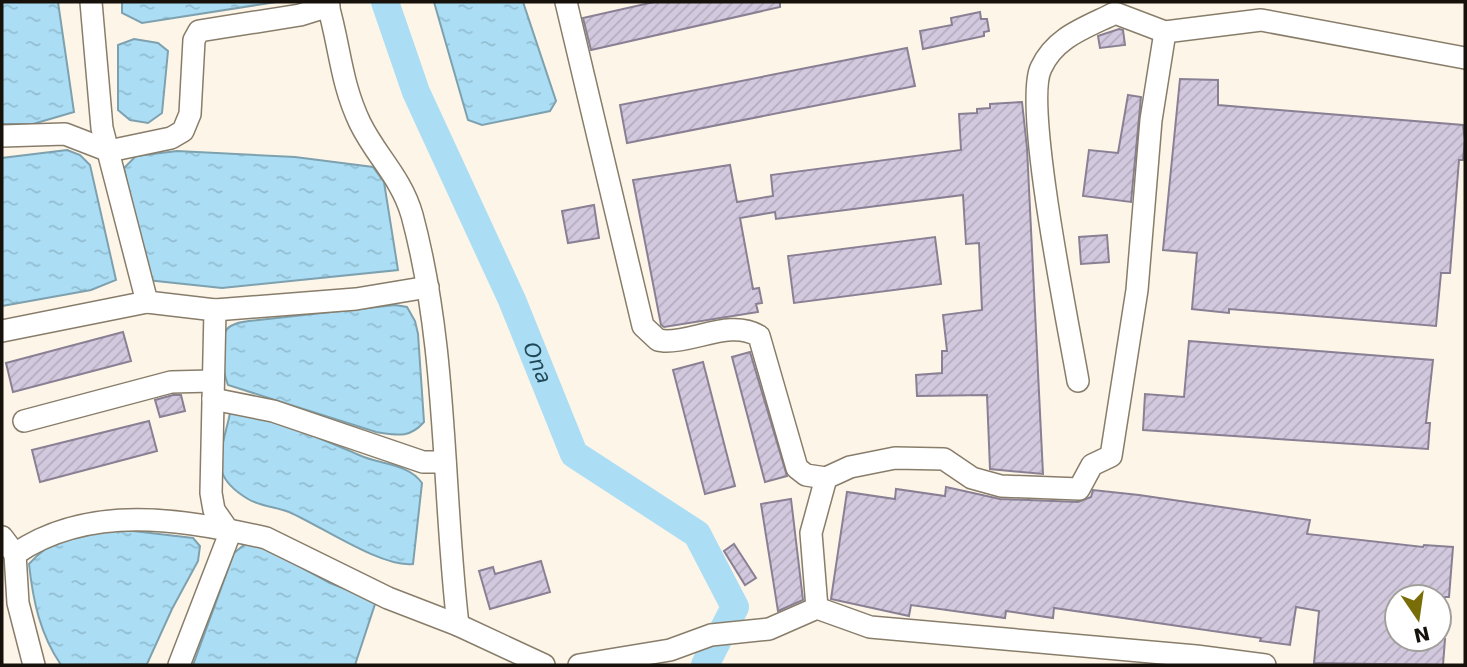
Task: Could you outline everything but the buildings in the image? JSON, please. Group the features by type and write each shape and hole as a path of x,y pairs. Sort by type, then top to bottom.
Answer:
{"lane":[{"path":"91,2 103,128 147,302"},
{"path":"566,2 643,326 658,340 665,341 727,331 752,332 759,336 797,468 806,475 825,478 850,467 895,458 944,459 972,478 1001,486 1079,489 1092,465 1111,456 1138,290 1151,120 1165,32"},
{"path":"2,136 65,134 109,151 171,138 183,131 191,114 194,40 199,31 300,15 328,4 340,46 337,58 344,84 362,125 402,185 428,287 439,354 449,548 458,625"},
{"path":"1078,381 1040,144 1038,72 1058,41 1115,13 1165,32 1261,11 1465,58"},
{"path":"2,331 147,302 215,310 356,299 428,287"},
{"path":"215,310 211,493 214,510 230,533"},
{"path":"24,421 171,382 213,390 423,462 445,462"},
{"path":"817,608 811,533 825,478"},
{"path":"15,554 49,533 80,524 116,519 154,520 266,538 388,598 458,625 544,665"},
{"path":"180,665 230,533"},
{"path":"2,537 15,554 10,605 34,665"},
{"path":"579,665 670,650 711,635 769,629 817,608 870,627 1196,656 1265,665"}],"water":[{"path":"2,2 58,2 74,112 33,124 2,124"},
{"path":"122,2 276,2 142,23 122,13"},
{"path":"434,2 523,2 556,101 550,111 482,125 468,120"},
{"path":"134,39 158,43 168,51 162,113 148,123 130,120 118,110 118,45"},
{"path":"67,150 80,155 90,165 116,280 91,290 2,306 2,158"},
{"path":"177,151 295,157 373,167 384,182 398,270 222,288 147,280 124,168 136,156"},
{"path":"395,305 407,307 415,321 418,334 424,422 413,431 396,435 376,432 228,385 222,348 224,334 232,325"},
{"path":"230,413 296,429 416,476 422,483 413,564 385,560 289,512 253,501 236,491 224,476 221,465"},
{"path":"116,529 193,538 200,546 198,561 147,664 61,665 39,617 29,564 58,541"},
{"path":"257,543 330,583 376,601 355,665 193,665 234,553 245,544"}],"waterway":[{"name":"Ona","path":"385,2 416,92 512,300 574,454 697,534 735,607 705,665"}]}
